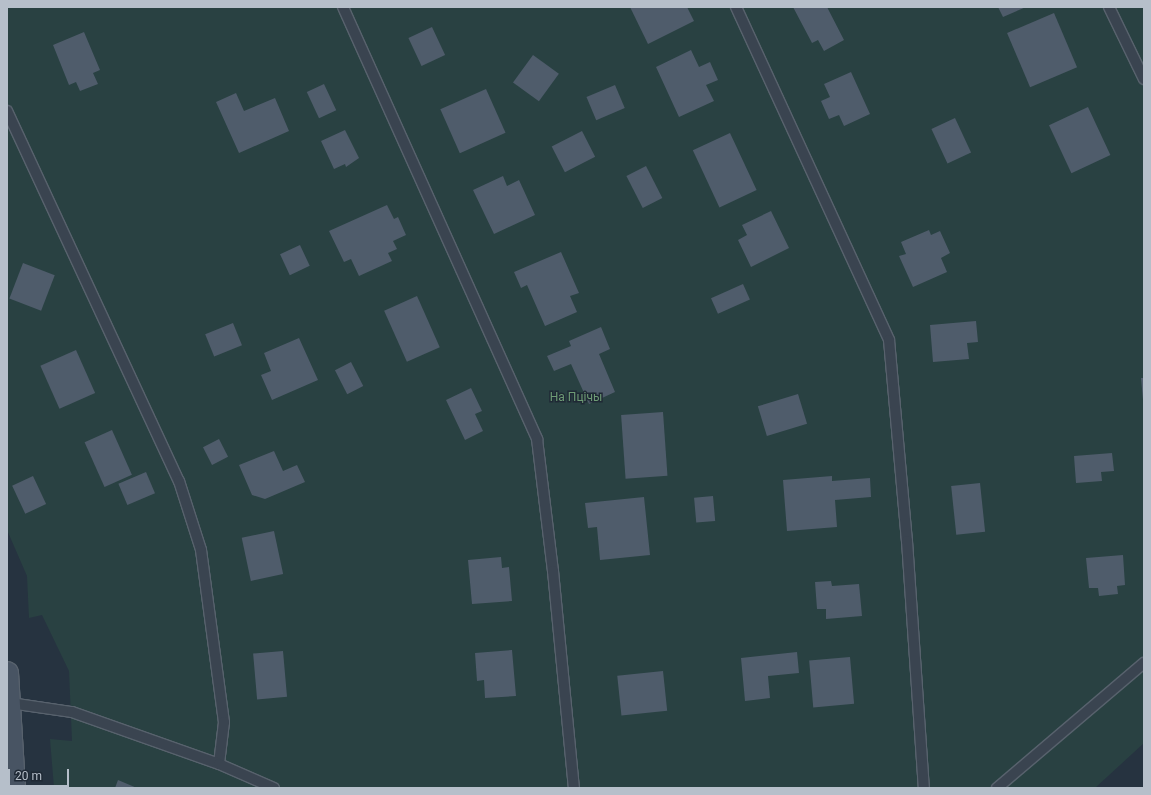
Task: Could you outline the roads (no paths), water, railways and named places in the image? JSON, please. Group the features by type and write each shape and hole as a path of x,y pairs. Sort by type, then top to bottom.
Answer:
{"street":[{"path":"7,673 14,788"}],"lane":[{"path":"343,7 536,439 553,571 574,788"},
{"path":"736,7 889,340 907,541 924,788"},
{"path":"1109,7 1144,79"},
{"path":"7,112 101,316 132,376 181,488 201,550 224,722 219,764"},
{"path":"997,788 1144,663"},
{"path":"10,703 72,712 219,764 274,788"}],"park label":[{"name":"На Пцічы","path":"576,398"}]}
